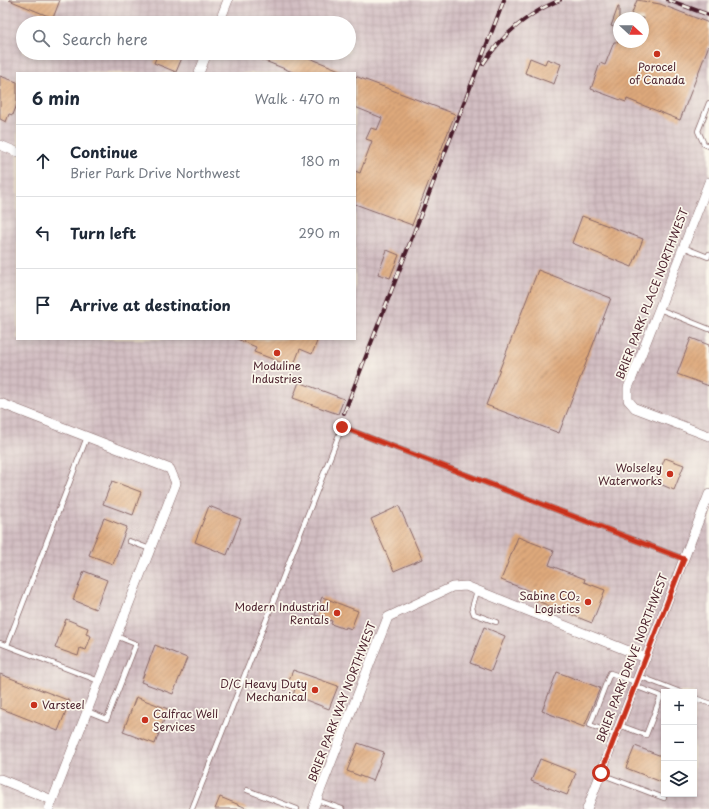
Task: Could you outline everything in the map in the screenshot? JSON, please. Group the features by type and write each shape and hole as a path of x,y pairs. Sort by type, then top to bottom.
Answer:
{"street":[{"path":"222,16 228,0"},
{"path":"199,72 204,60"},
{"path":"0,146 16,152"},
{"name":"BRIER PARK PLACE NORTHWEST","path":"709,182 628,388 628,400 635,408 709,436"},
{"path":"0,403 170,469 176,482 49,809"},
{"name":"BRIER PARK DRIVE NORTHWEST","path":"587,809 709,494"},
{"name":"BRIER PARK WAY NORTHWEST","path":"313,809 388,617 452,587 466,586 646,658"},
{"path":"0,779 52,800"}],"lane":[{"path":"709,103 698,131 704,144 709,146"},
{"path":"683,247 708,257 709,254"},
{"path":"659,309 709,329"},
{"path":"192,809 342,427 684,559"},
{"path":"7,646 87,437"},
{"path":"129,541 150,549"},
{"path":"477,591 472,608 474,614 496,622"},
{"path":"87,711 107,719 136,644 116,636"},
{"path":"0,643 99,681"},
{"path":"616,735 590,724 610,672 636,681 668,689"},
{"path":"620,725 646,735 661,696 636,681"},
{"path":"697,699 709,704"},
{"path":"601,773 664,798"},
{"path":"247,790 297,809"},
{"path":"317,800 342,809"}],"shaded area":[{"path":"0,0 709,0 709,809 0,809"}],"building":[{"path":"9,0 60,0 54,16 48,16"},
{"name":"Porocel of Canada","path":"637,0 660,4 709,23 709,45 680,120 627,99 626,102 591,89 600,63 605,65 613,45 613,48 649,48 649,12 632,12"},
{"path":"530,58 545,64 547,59 561,64 554,84 525,73"},
{"path":"155,60 181,60 176,72 154,63"},
{"path":"262,60 314,60 344,72 292,72"},
{"path":"0,76 16,82 16,107 13,115 9,114 6,122 0,119"},
{"path":"356,76 455,114 412,225 356,204 356,171 360,173 372,141 366,139 371,128 377,130 382,118 356,107"},
{"path":"582,216 643,239 632,267 572,243"},
{"path":"387,250 399,255 390,278 378,274"},
{"path":"538,270 611,298 559,433 486,405"},
{"path":"691,338 709,345 709,386 677,374"},
{"name":"Moduline Industries","path":"239,340 318,340 312,354 300,349 293,367 254,352 256,347"},
{"path":"299,382 344,399 338,414 293,398"},
{"name":"Wolseley Waterworks","path":"665,458 684,465 674,490 655,482"},
{"path":"112,481 141,492 133,515 103,504"},
{"path":"209,506 241,519 227,555 195,542"},
{"path":"399,506 422,559 394,571 371,519"},
{"path":"104,518 127,527 113,564 89,555"},
{"path":"518,537 554,551 549,565 585,579 584,582 605,590 592,623 535,600 537,594 501,580"},
{"path":"84,571 107,580 96,609 73,600"},
{"name":"Modern Industrial Rentals","path":"322,597 358,611 351,629 346,627 345,629 331,624 332,621 315,615"},
{"path":"66,619 88,628 86,634 91,636 86,650 80,648 78,656 55,648"},
{"path":"484,627 505,636 491,671 470,663"},
{"path":"155,645 187,658 173,694 141,682"},
{"name":"D/C Heavy Duty Mechanical","path":"293,670 338,686 329,709 293,695 295,689 287,685"},
{"path":"557,672 600,688 584,727 542,711"},
{"name":"Varsteel","path":"0,674 70,701 58,731 0,708"},
{"name":"Calfrac Well Services","path":"136,697 168,709 155,744 123,732"},
{"path":"358,743 384,752 373,781 347,771"},
{"path":"635,746 661,756 661,782 626,768"},
{"path":"540,759 576,773 567,795 531,781"},
{"path":"220,797 249,809 215,809"}],"railway":[{"path":"344,413 504,0"},
{"path":"483,64 490,53 507,34 537,11 560,0"},
{"path":"668,0 709,15"}],"place":[{"name":"Porocel of Canada","path":"657,54"},
{"name":"Moduline Industries","path":"277,353"},
{"name":"Wolseley Waterworks","path":"670,474"},
{"name":"Sabine CO₂ Logistics","path":"588,602"},
{"name":"Modern Industrial Rentals","path":"337,613"},
{"name":"D/C Heavy Duty Mechanical","path":"315,690"},
{"name":"Varsteel","path":"34,705"},
{"name":"Calfrac Well Services","path":"145,720"}],"route":[{"path":"342,427 684,559 601,773"}]}
